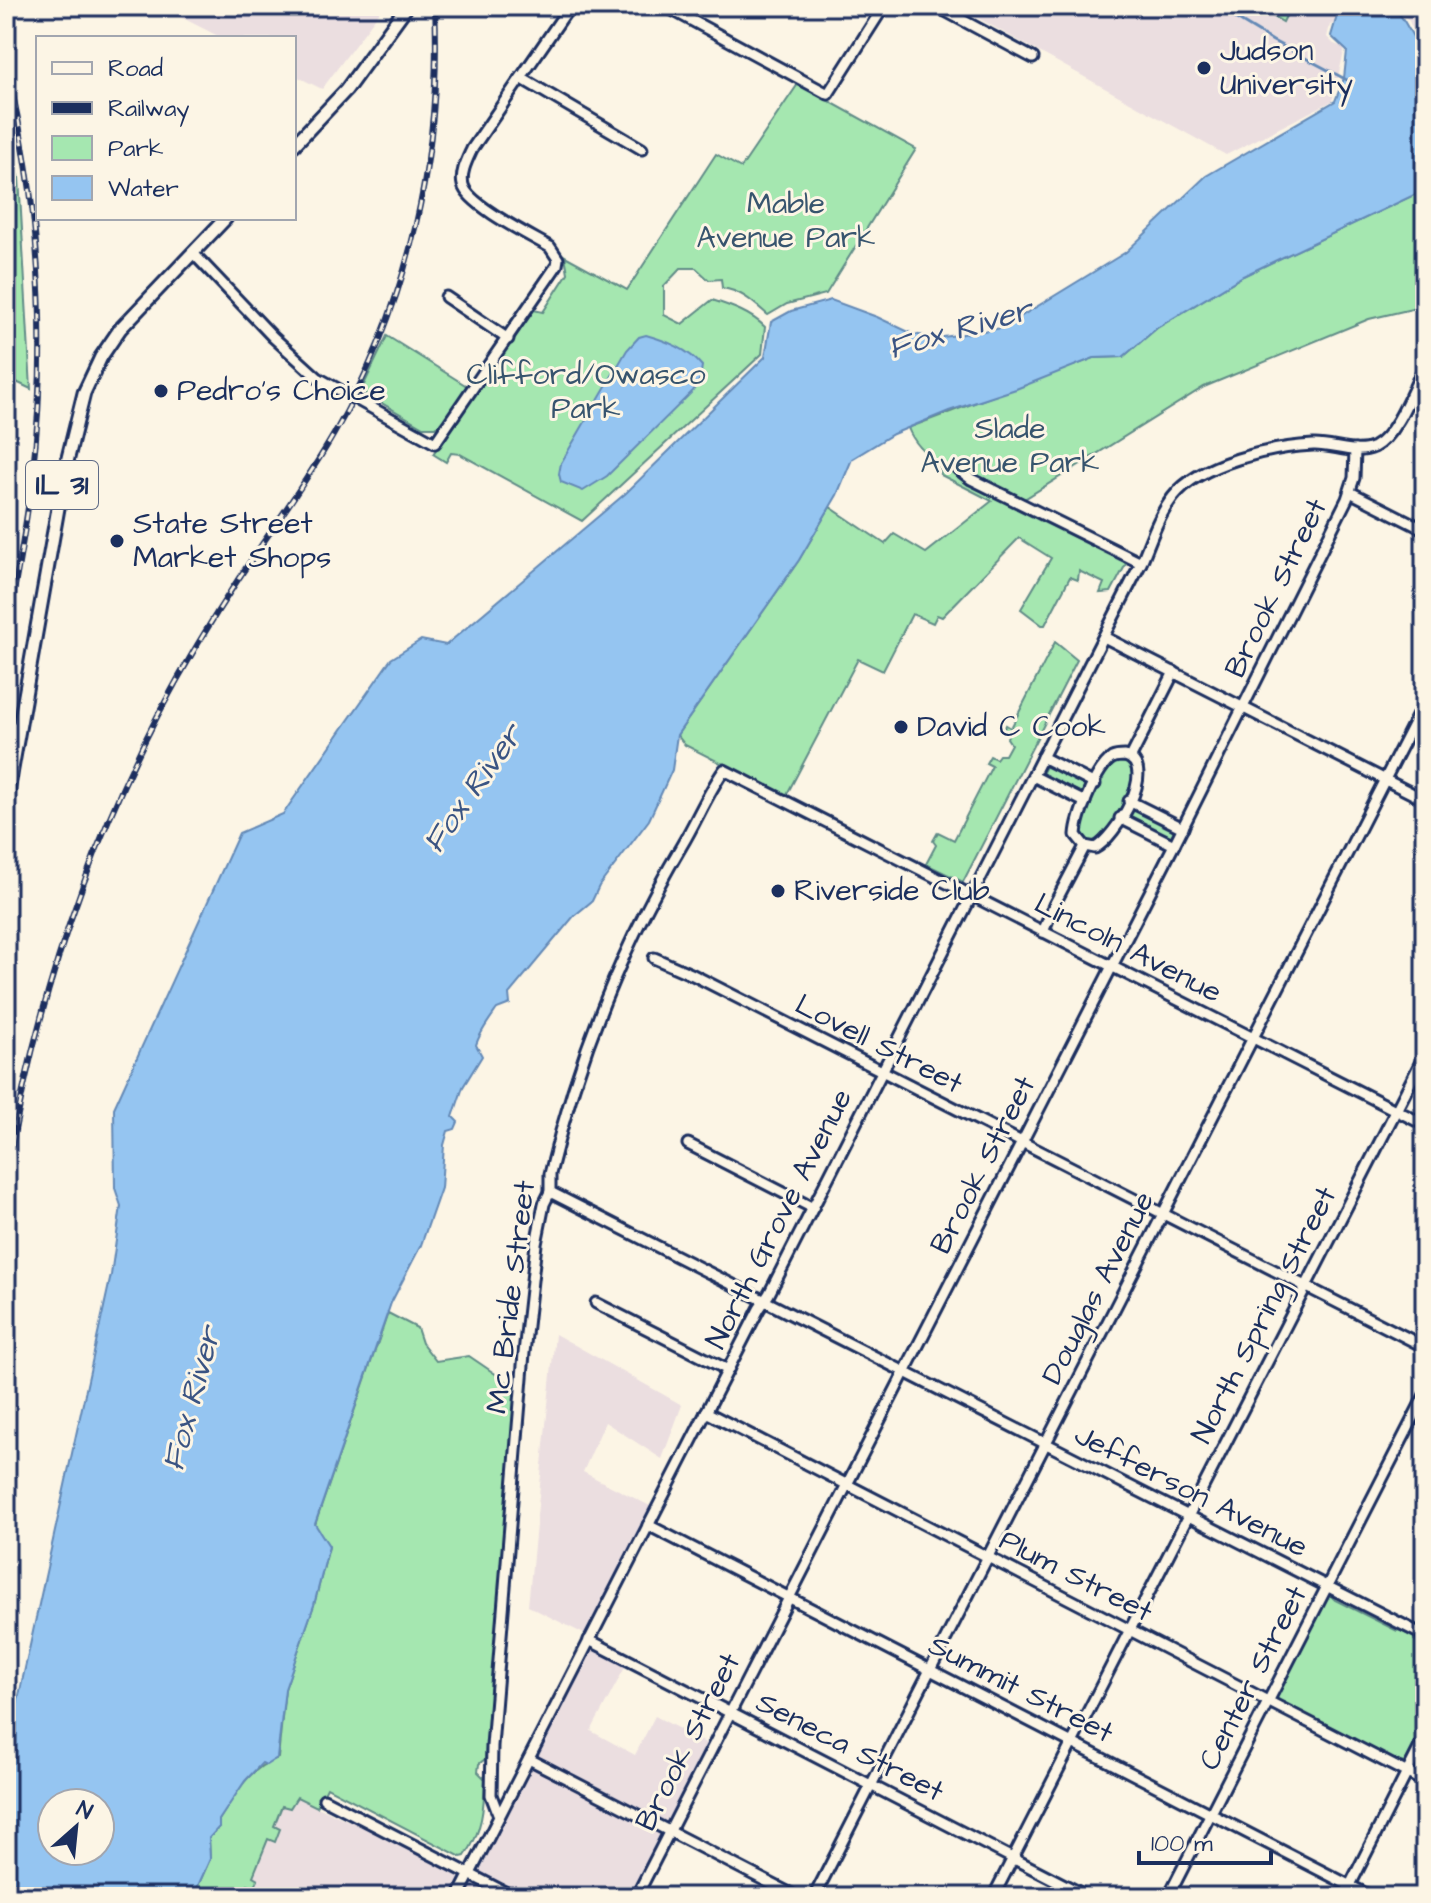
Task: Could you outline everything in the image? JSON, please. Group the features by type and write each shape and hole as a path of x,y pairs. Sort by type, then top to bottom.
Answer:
{"main road":[{"path":"296,143 346,90 404,11"},
{"name":"IL 31","path":"6,803 64,474 84,393 101,357 120,329 224,220"}],"street":[{"path":"193,253 273,337 318,378 435,443 557,265 558,259 550,247 474,200 463,185 462,175 472,149 570,6"},
{"path":"665,6 828,94 884,6"},
{"path":"936,6 1033,58"},
{"path":"521,78 642,149"},
{"path":"446,297 508,339"},
{"path":"1355,450 1371,448 1388,434 1425,365"},
{"name":"North Grove Avenue","path":"458,1897 813,1208 1170,501 1186,483 1228,463 1284,448 1316,444 1355,450"},
{"name":"Brook Street","path":"636,1897 1243,708 1350,492 1355,450"},
{"path":"958,469 971,479 1141,563"},
{"path":"1350,492 1425,530"},
{"path":"1104,637 1425,800"},
{"path":"1131,757 1174,672"},
{"name":"Douglas Avenue","path":"814,1897 1425,701"},
{"path":"6,725 19,731"},
{"path":"1042,757 1095,784"},
{"path":"1131,757 1139,773 1138,783 1129,801 1104,843 1095,848 1085,846 1076,835 1085,802 1113,758 1131,757"},
{"name":"Lincoln Avenue","path":"724,770 1425,1125"},
{"name":"Mc Bride Street","path":"499,1816 491,1795 492,1746 525,1339 544,1204 550,1192 555,1153 593,1027 610,986 647,906 708,793 724,770"},
{"path":"1033,776 1085,802"},
{"path":"1129,801 1183,828"},
{"path":"1120,818 1174,845"},
{"path":"1043,932 1085,846"},
{"name":"Lovell Street","path":"654,958 1425,1347"},
{"name":"North Spring Street","path":"993,1897 1425,1054"},
{"path":"688,1144 813,1208"},
{"name":"Jefferson Avenue","path":"550,1192 1425,1636"},
{"path":"596,1303 728,1370"},
{"name":"Center Street","path":"1168,1897 1425,1395"},
{"name":"Plum Street","path":"706,1412 1425,1782"},
{"name":"Summit Street","path":"648,1525 1372,1897"},
{"name":"Seneca Street","path":"589,1640 1088,1897"},
{"path":"1344,1897 1425,1737"},
{"path":"529,1759 797,1897"},
{"path":"324,1799 514,1897"}],"shaded area":[{"path":"159,6 384,6 322,89 296,76 296,36 218,36"},
{"name":"Judson University","path":"956,6 1331,6 1329,9 1341,14 1337,22 1330,25 1327,37 1345,48 1332,101 1226,155"},
{"name":"Judson University","path":"1397,6 1425,6 1425,49 1409,21"},
{"path":"555,1334 682,1405 662,1459 605,1422 583,1472 656,1509 592,1635 631,1656 591,1731 635,1755 655,1716 713,1747 636,1897 193,1897 219,1827 328,1784 317,1807 470,1874 590,1637 528,1606"}],"green space":[{"path":"1255,6 1291,6 1283,22"},
{"name":"Clifford/Owasco Park","path":"798,84 916,149 826,294 787,304 768,315 741,294 722,288 721,279 709,280 696,268 681,268 664,286 664,315 682,324 712,300 733,307 765,327 762,354 582,521 460,454 451,453 446,462 433,454 534,310 543,312 568,273 565,256 627,290 716,154 741,168"},
{"path":"6,124 19,177 31,389 6,377"},
{"name":"Slade Avenue Park","path":"1418,193 1425,194 1425,306 1369,319 1204,387 1015,505 1121,558 1126,564 1111,592 1100,593 1104,583 1079,571 1078,580 1070,577 1045,625 1042,625 1021,609 1051,558 1019,538 942,617 937,615 933,623 912,614 883,671 858,659 786,796 685,745 677,735 799,560 830,507 885,544 894,534 926,553 992,501 941,475 939,463 920,448 908,428 1094,358 1123,357 1157,328 1243,276"},
{"path":"387,336 470,388 446,423 443,421 436,427 423,427 361,391"},
{"path":"1055,642 1077,660 963,882 926,864 936,845 933,841 938,832 954,840 992,766 986,763 990,756 996,759 999,755 1005,755 1011,744 1008,735 1002,732 1006,725 1011,728"},
{"path":"1119,761 1132,765 1135,778 1130,793 1098,841 1087,840 1081,830 1089,802 1106,773"},
{"path":"1047,764 1087,783 1083,794 1042,774"},
{"path":"1134,808 1175,829 1170,839 1128,818 1127,813"},
{"path":"388,1313 417,1328 422,1343 436,1361 469,1356 516,1388 485,1759 479,1764 478,1772 485,1779 479,1829 471,1847 461,1857 327,1787 317,1807 297,1797 290,1808 282,1806 274,1826 280,1829 275,1842 268,1839 253,1876 258,1879 255,1888 248,1885 243,1897 193,1897 210,1859 209,1838 219,1827 219,1820 250,1775 278,1758 285,1689 314,1605 329,1547 315,1525"},
{"path":"1329,1594 1335,1600 1425,1645 1425,1723 1405,1762 1400,1763 1276,1699"}],"water":[{"name":"Fox River","path":"1340,6 1395,6 1425,52 1425,194 1418,193 1243,276 1157,328 1123,357 1094,358 949,411 893,434 852,459 837,495 799,560 677,735 672,770 649,820 599,886 592,901 574,916 509,994 510,1004 497,1009 478,1040 476,1045 482,1056 463,1087 453,1117 458,1122 455,1129 448,1131 441,1188 421,1245 391,1303 315,1524 329,1546 314,1605 285,1689 277,1758 266,1765 262,1763 245,1781 219,1820 219,1827 209,1838 210,1859 193,1897 6,1897 6,1755 111,1275 121,1206 115,1188 114,1108 239,833 283,814 391,659 421,640 446,645 626,493 765,357 771,322 791,311 831,300 913,334 937,338 1002,328 1126,252 1206,176 1335,101 1344,78 1347,51 1331,36"},
{"path":"646,335 684,350 702,366 700,379 693,391 607,476 583,491 561,482 561,463 627,350 639,337"}],"waterway":[{"path":"1215,6 1347,80"}],"railway":[{"path":"6,1179 30,1059 46,999 106,826 167,697 207,628 334,434 382,333 401,281 426,173 436,62 435,6"},
{"path":"6,65 33,218 40,321 40,373 32,477 6,634"}],"place":[{"name":"Judson University","path":"1204,68"},
{"name":"Pedro's Choice","path":"161,391"},
{"name":"State Street Market Shops","path":"117,541"},
{"name":"David C Cook","path":"901,727"},
{"name":"Riverside Club","path":"778,891"}],"park label":[{"name":"Mable Avenue Park","path":"786,221"}]}
